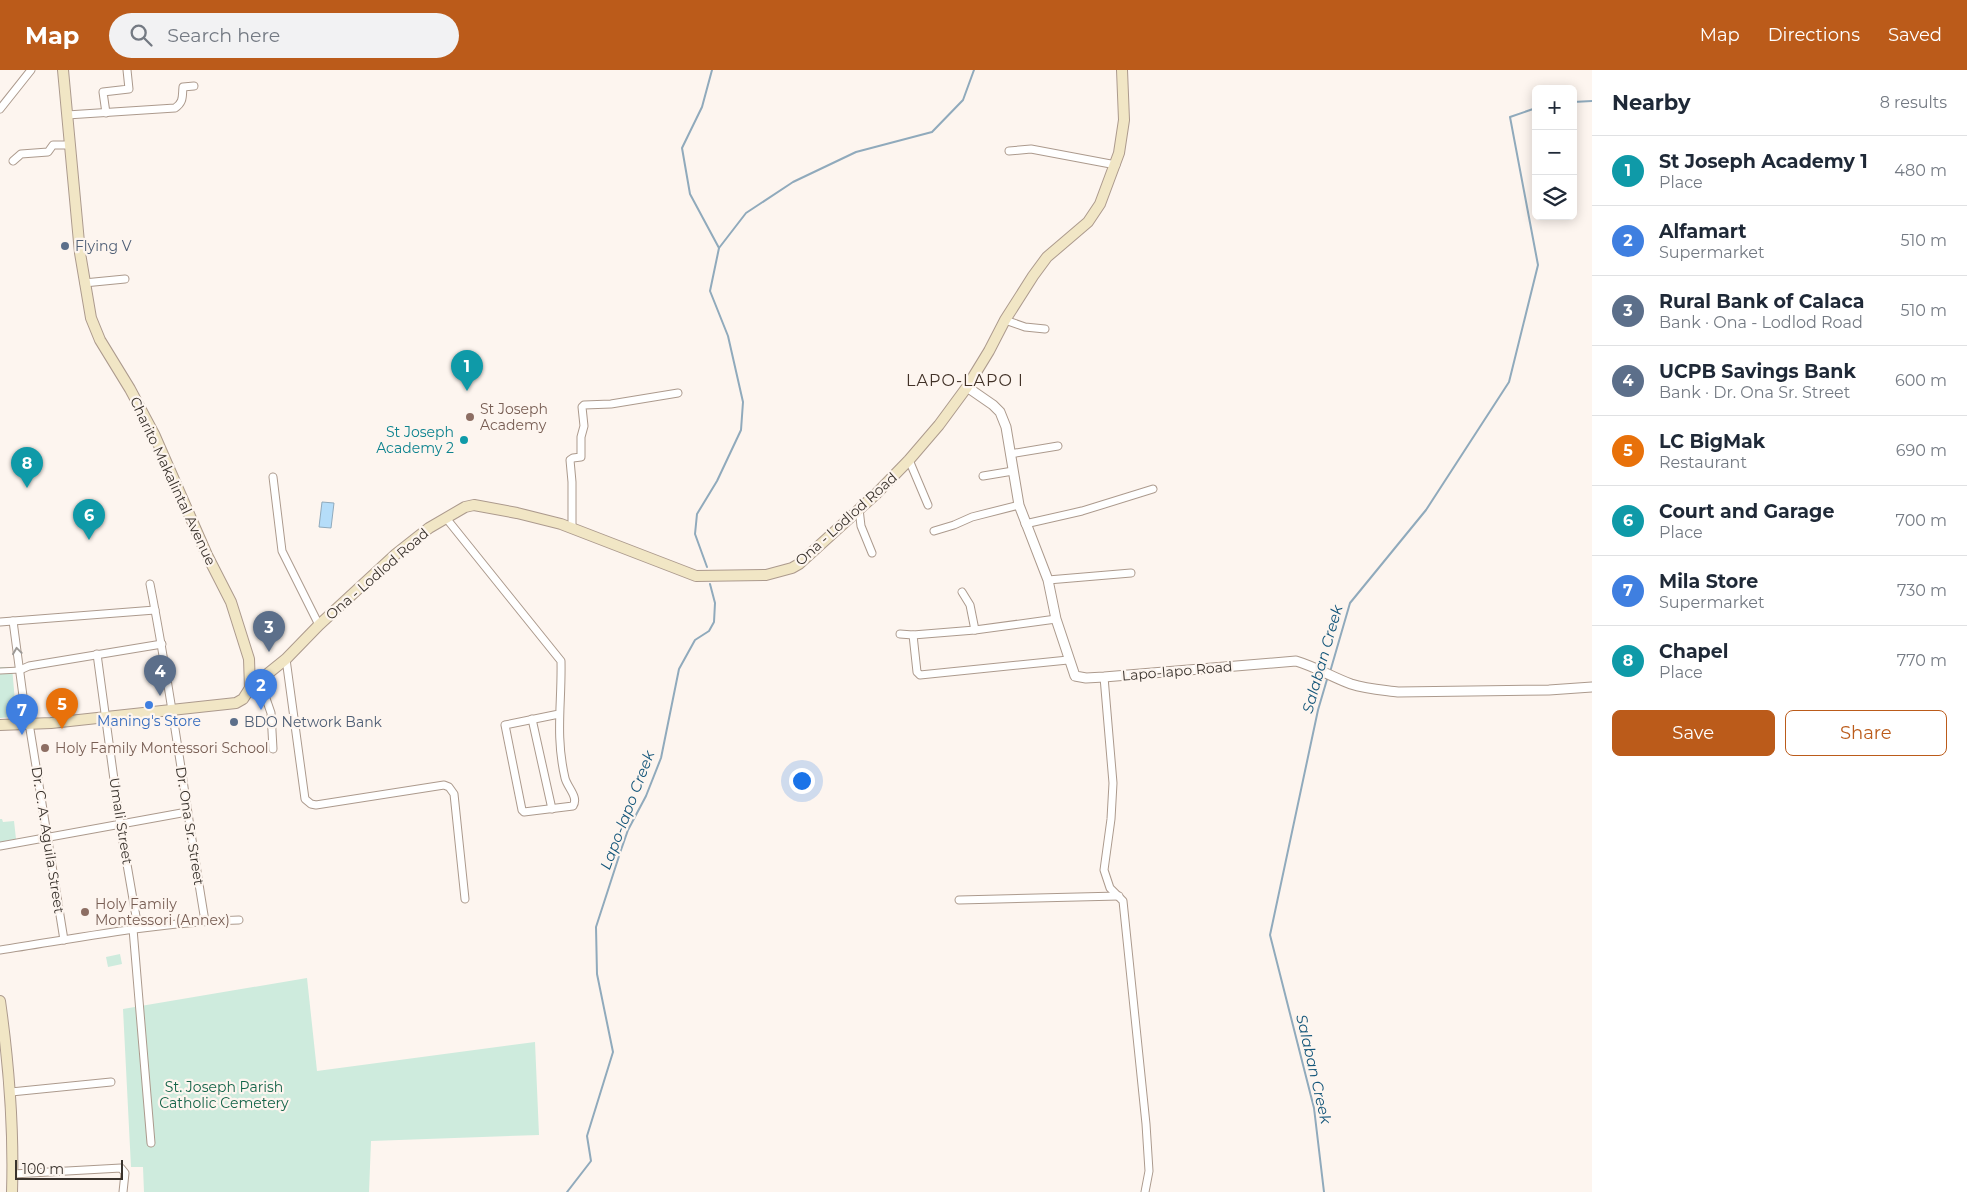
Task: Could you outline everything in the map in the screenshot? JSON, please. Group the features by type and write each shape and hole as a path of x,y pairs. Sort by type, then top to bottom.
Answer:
{"main road":[{"name":"Charito Makalintal Avenue","path":"64,70 84,283 91,318 100,340 130,389 154,434 230,602 249,659 250,688"},
{"name":"Ona - Lodlod Road","path":"0,725 106,718 236,703 396,554 429,528 465,507 474,505 561,524 572,530 626,548 673,569 696,576 766,575 778,573 799,564 909,460 939,425 989,352 1005,320 1033,276 1047,257 1088,222 1100,204 1116,165 1121,144 1124,120 1122,70"},
{"path":"0,1001 11,1092 13,1136 12,1192"}],"street":[{"path":"0,109 31,70"},
{"path":"106,112 103,92 129,89 127,70"},
{"path":"67,115 175,108 182,99 183,87 194,86"},
{"path":"13,161 21,154 48,152 53,146 70,145"},
{"path":"1009,151 1032,149 1116,165"},
{"path":"84,283 125,279"},
{"path":"1005,320 1045,329"},
{"name":"Lapo-lapo Road","path":"966,387 993,405 1000,412 1006,427 1019,506 1048,580 1056,619 1068,660 1075,676 1086,678 1104,677 1296,661 1312,666 1351,684 1374,690 1398,692 1592,688"},
{"path":"572,530 570,460 581,457 581,437 584,426 582,407 584,405 612,404 678,393"},
{"path":"1010,454 1058,446"},
{"path":"909,460 928,505"},
{"path":"983,476 1013,471"},
{"path":"273,477 282,551 319,625"},
{"path":"1025,524 1082,511 1153,489"},
{"path":"934,531 972,517 1019,506"},
{"path":"859,508 861,526 872,553"},
{"path":"446,518 561,661 559,746 566,781 576,801 573,806 524,812 504,728 508,724 559,714"},
{"path":"1048,580 1131,574"},
{"name":"Dr. Ona Sr. Street","path":"150,584 173,710 205,921"},
{"path":"962,592 970,605 974,630"},
{"path":"0,622 155,610"},
{"path":"900,634 913,635 974,630 1056,619"},
{"name":"Dr. C. A. Aguila Street","path":"13,621 26,714 30,723 64,940"},
{"path":"913,635 916,668 920,675 1068,660"},
{"path":"0,671 20,670 29,666 162,643"},
{"name":"Umali Street","path":"97,654 135,929 151,1143"},
{"path":"286,658 306,799 311,804 316,805 444,785 450,787 454,794 465,899"},
{"path":"1104,677 1113,783 1111,819 1104,870 1110,888 1123,901 1146,1124 1149,1171 1145,1192"},
{"path":"260,681 271,714 273,749"},
{"path":"532,719 552,809"},
{"path":"0,846 187,812"},
{"path":"959,900 1119,896"},
{"path":"0,950 135,929 205,921 239,920"},
{"path":"11,1092 111,1082"},
{"path":"13,1174 121,1168 125,1173 123,1192"}],"green space":[{"path":"0,667 12,667 16,713 14,717 0,718"},
{"path":"0,819 3,822 14,821 16,839 0,842"},
{"path":"120,954 122,964 108,967 106,957"},
{"name":"St. Joseph Parish Catholic Cemetery","path":"307,978 317,1071 535,1042 539,1135 371,1141 369,1192 144,1192 143,1167 131,1167 123,1009"}],"water":[{"path":"322,502 334,503 331,528 319,527"}],"waterway":[{"path":"712,70 702,107 682,148 690,194 719,248"},
{"name":"Lapo-lapo Creek","path":"707,567 695,534 697,514 717,481 741,430 743,402 728,336 710,291 719,248 746,213 793,182 856,152 932,132 963,100 974,70"},
{"name":"Salaban Creek","path":"1577,102 1592,101"},
{"name":"Salaban Creek","path":"1330,672 1350,603 1426,510 1509,382 1538,265 1510,117 1532,109"},
{"name":"Lapo-lapo Creek","path":"567,1192 591,1161 587,1136 613,1052 597,974 596,927 628,830 646,796 661,758 679,669 695,640 709,631 714,622 715,603 710,584"},
{"name":"Salaban Creek","path":"1324,1192 1314,1108 1270,935 1318,710 1328,676"}],"place":[{"name":"Flying V","path":"65,246"},
{"name":"St Joseph Academy 1","path":"467,391"},
{"name":"St Joseph Academy","path":"470,417"},
{"name":"St Joseph Academy 2","path":"464,440"},
{"name":"Chapel","path":"27,488"},
{"name":"Court and Garage","path":"89,540"},
{"name":"Rural Bank of Calaca","path":"269,652"},
{"name":"UCPB Savings Bank","path":"160,696"},
{"name":"Maning's Store","path":"149,705"},
{"name":"Alfamart","path":"261,710"},
{"name":"BDO Network Bank","path":"234,722"},
{"name":"LC BigMak","path":"62,729"},
{"name":"Mila Store","path":"22,735"},
{"name":"Holy Family Montessori School","path":"45,748"},
{"name":"Holy Family Montessori (Annex)","path":"85,912"}],"district":[{"name":"LAPO-LAPO I","path":"965,380"}]}
